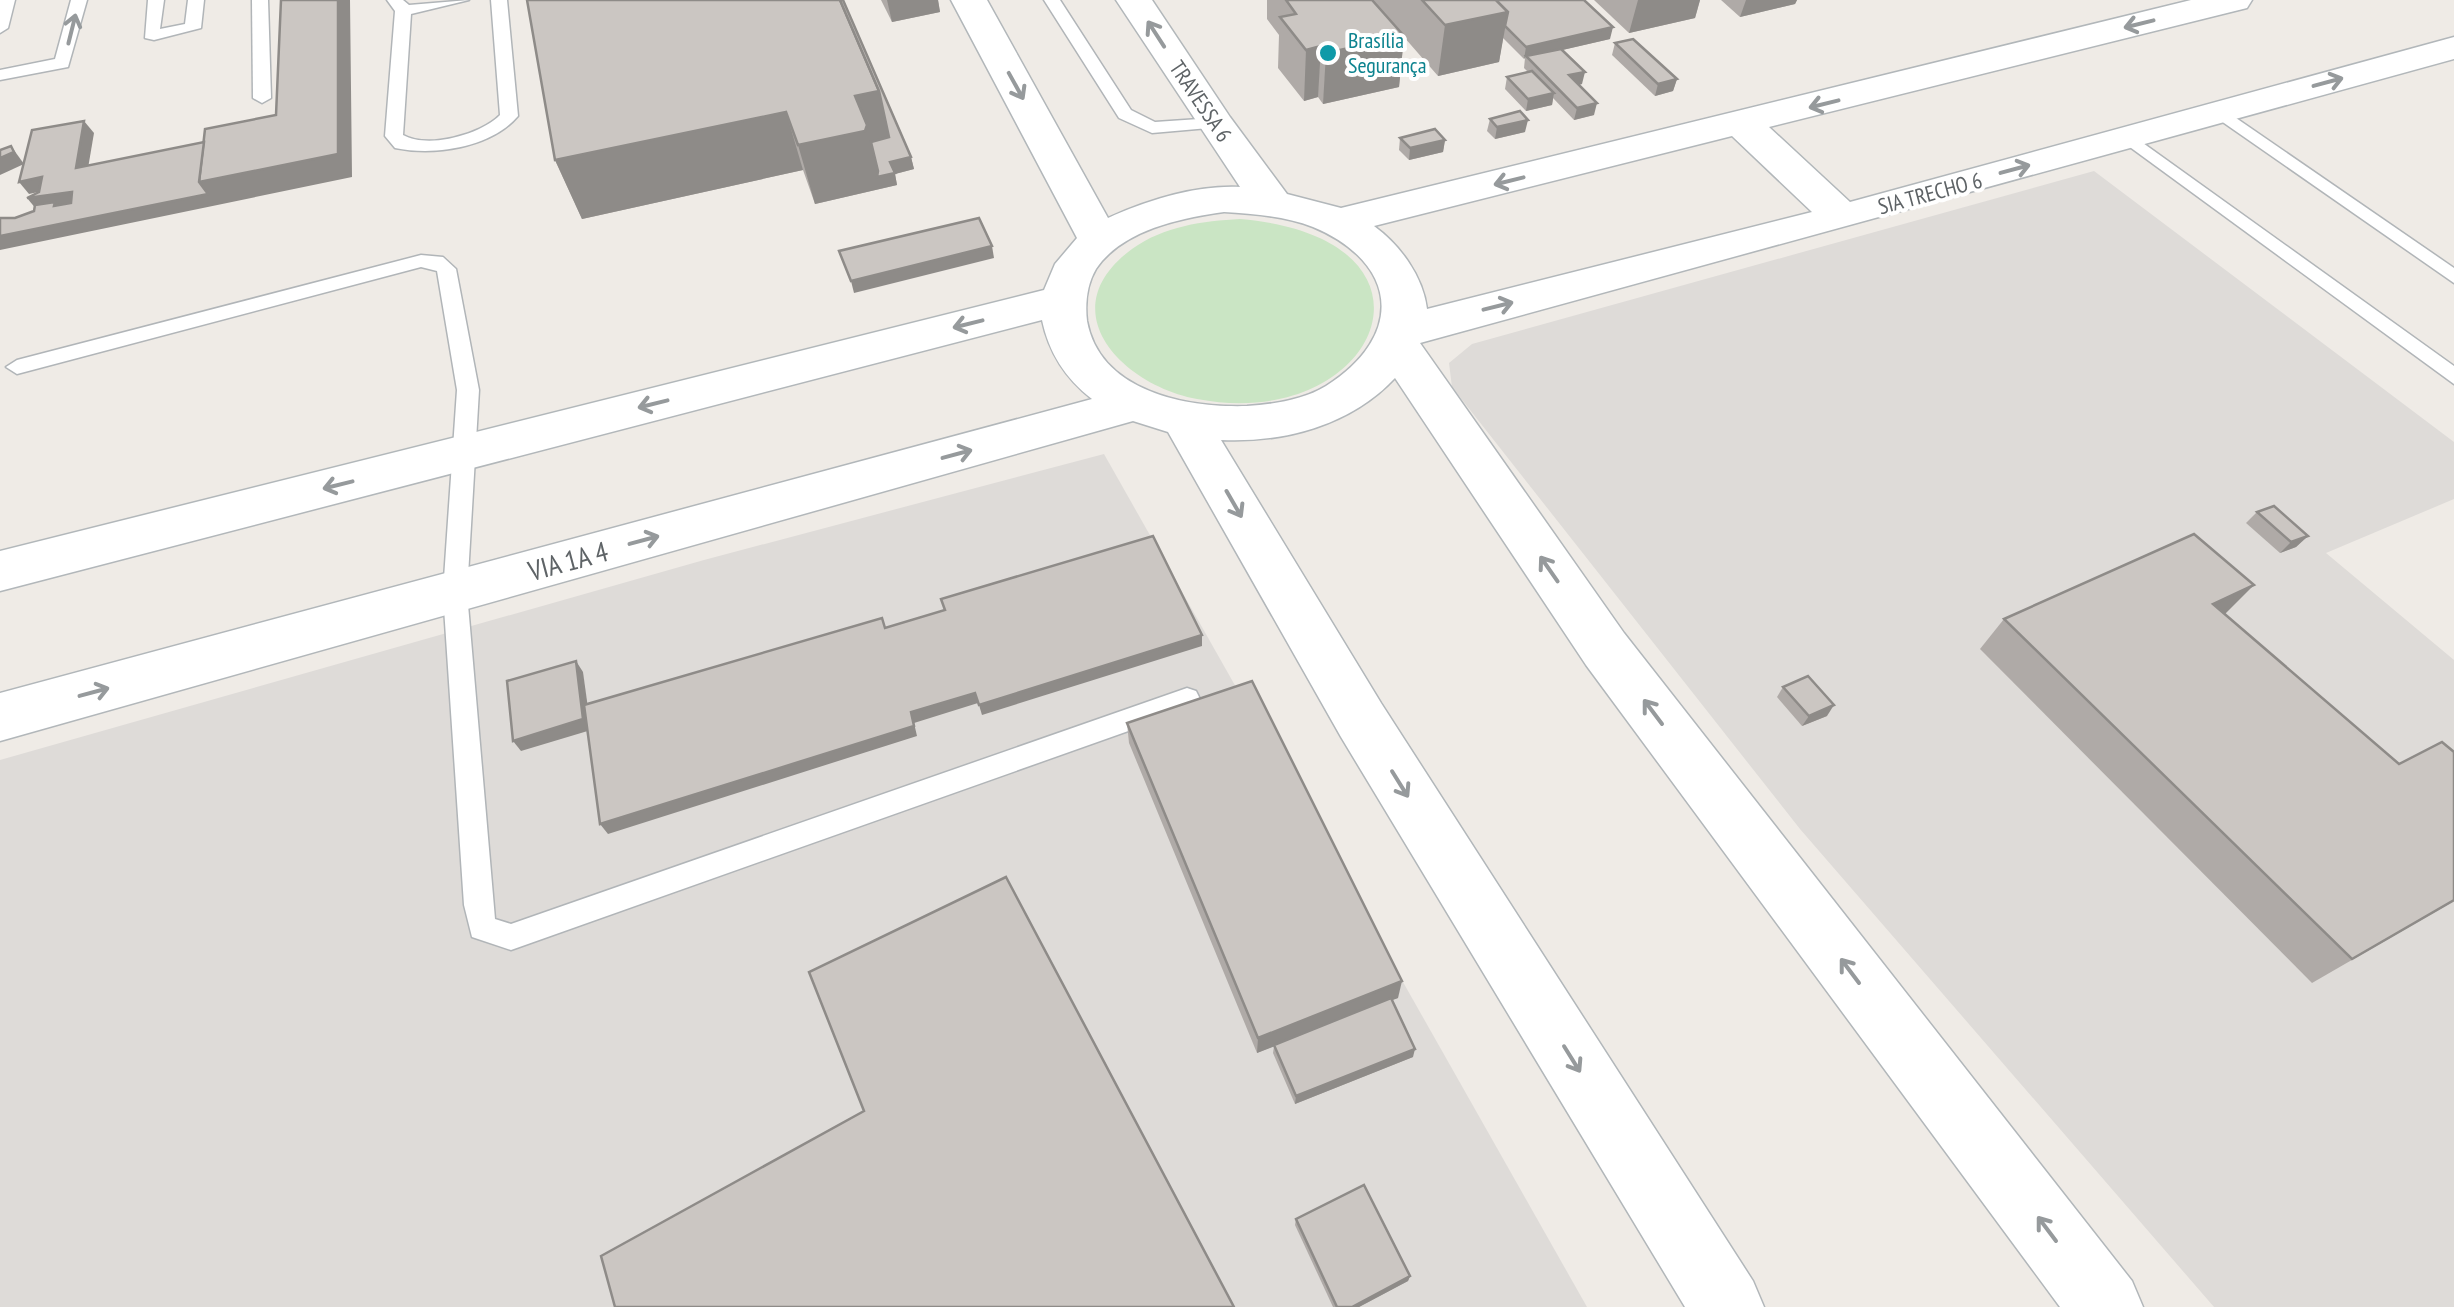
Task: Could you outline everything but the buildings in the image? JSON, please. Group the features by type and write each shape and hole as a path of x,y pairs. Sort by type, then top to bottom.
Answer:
{"main road":[{"path":"969,0 1100,241"},
{"name":"TRAVESSA 6","path":"1134,0 1214,123 1271,201"},
{"path":"1339,222 2234,0"},
{"name":"SIA TRECHO 6","path":"1400,338 2454,48"},
{"path":"1742,124 1842,217"},
{"path":"1224,199 1271,201 1339,222 1371,244 1393,269 1405,299 1400,338 1366,382 1316,410 1252,424 1160,412 1091,375 1067,338 1062,300 1075,268 1100,241 1135,219 1178,205 1224,199"},
{"path":"0,572 1062,300"},
{"path":"1400,338 1606,649 2106,1307"},
{"path":"1160,412 1361,720 1726,1307"},
{"name":"VIA 1A 4","path":"0,717 455,592 1160,412"}],"lane":[{"path":"0,28 7,0"},
{"path":"0,75 62,63 79,0"},
{"path":"156,0 151,34 154,35 193,28 196,0"},
{"path":"260,0 262,98"},
{"path":"461,0 399,5 394,136 401,144 418,146 489,132 509,116 499,0"},
{"path":"1052,0 1125,114 1152,128 1214,123"},
{"path":"2220,112 2454,276"},
{"path":"2129,138 2454,377"},
{"path":"17,367 422,261 436,261 446,269 468,390 455,592 478,904 482,928 511,937 1187,699"}],"shaded area":[{"path":"2094,171 2454,442 2454,499 2326,553 2454,660 2454,1307 2214,1307 1800,829 1452,387 1449,363 1472,344"},
{"path":"1104,454 1587,1307 0,1307 0,760 704,560"}],"green space":[{"path":"1240,219 1309,234 1353,260 1372,294 1370,329 1350,362 1312,388 1260,402 1197,399 1169,391 1144,378 1105,342 1096,320 1097,296 1108,272 1144,241 1198,223"}],"place":[{"name":"Brasília Segurança","path":"1328,53"}]}
